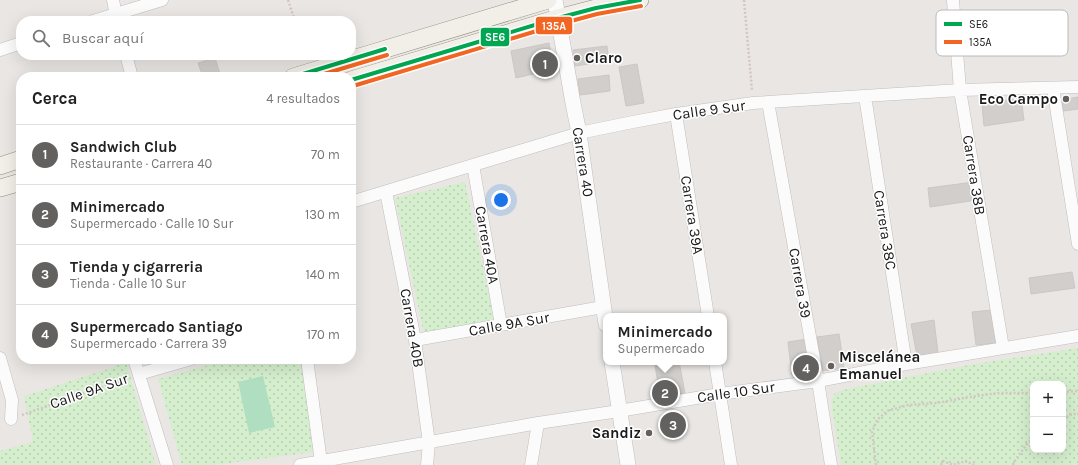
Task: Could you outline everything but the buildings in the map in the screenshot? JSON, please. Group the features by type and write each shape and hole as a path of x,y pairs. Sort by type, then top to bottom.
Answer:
{"main road":[{"path":"356,58 548,0"},
{"path":"356,79 558,18 596,8 640,0"},
{"path":"310,72 349,60"},
{"path":"0,166 16,161"},
{"path":"0,188 16,183"}],"street":[{"path":"113,0 116,16"},
{"path":"121,16 162,0"},
{"name":"Carrera 40","path":"555,0 579,133 605,313"},
{"name":"Carrera 38B","path":"953,0 954,10"},
{"path":"0,50 16,45"},
{"name":"Carrera 38B","path":"957,56 960,90 1003,348"},
{"path":"127,60 131,72"},
{"name":"Calle 9 Sur","path":"356,201 579,133 676,114 753,103 960,90 1078,87"},
{"path":"1053,88 1078,244"},
{"name":"Carrera 38C","path":"865,96 906,364"},
{"name":"Carrera 39","path":"768,102 818,381 831,465"},
{"name":"Carrera 39A","path":"676,114 708,313"},
{"name":"Carrera 40A","path":"473,165 501,325"},
{"name":"Carrera 40B","path":"386,192 415,340 429,443 427,465"},
{"name":"Calle 9A Sur","path":"415,340 604,307"},
{"name":"Calle 10 Sur","path":"300,465 321,464 538,424 720,394 818,381 906,364 1078,336"},
{"path":"0,358 12,400 11,419"},
{"path":"136,364 167,465"},
{"name":"Calle 9A Sur","path":"139,374 174,364"},
{"path":"308,364 321,464"},
{"path":"612,365 628,465"},
{"path":"715,365 730,465"},
{"path":"532,465 538,424"}],"path":[{"path":"288,0 293,16"},
{"path":"744,0 753,103"},
{"name":"Calle 9A Sur","path":"11,419 139,374"},
{"path":"1066,392 1078,391"},
{"path":"876,465 872,432 877,420 887,412 908,405 937,403 1000,393 1030,393"},
{"path":"1066,417 1072,414 1078,414"},
{"path":"1013,465 1030,442"},
{"path":"941,465 943,461 953,465 966,461 974,465"}],"green space":[{"path":"465,182 494,319 424,334 395,198"},
{"path":"1078,348 1078,465 841,465 831,401 835,393 847,389 969,365"},
{"path":"121,364 127,364 156,465 0,465 0,451 33,442 24,396"},
{"path":"212,364 302,364 314,452 214,465 182,465 158,379"},
{"path":"263,376 275,427 249,433 238,382"}],"transit line":[{"name":"SE6","path":"356,79 558,18 596,8 640,0"},
{"name":"135A","path":"356,85 560,24 597,14 641,6"},
{"name":"SE6","path":"356,58 385,49"},
{"name":"135A","path":"331,72 387,55"},
{"name":"SE6","path":"309,72 349,60"}],"place":[{"name":"Claro","path":"577,58"},
{"name":"Sandwich Club","path":"545,64"},
{"name":"Eco Campo","path":"1066,99"},
{"name":"Miscelánea Emanuel","path":"831,366"},
{"name":"Supermercado Santiago","path":"806,368"},
{"name":"Minimercado","path":"665,393"},
{"name":"Tienda y cigarreria","path":"673,425"},
{"name":"Sandiz","path":"649,433"}]}
